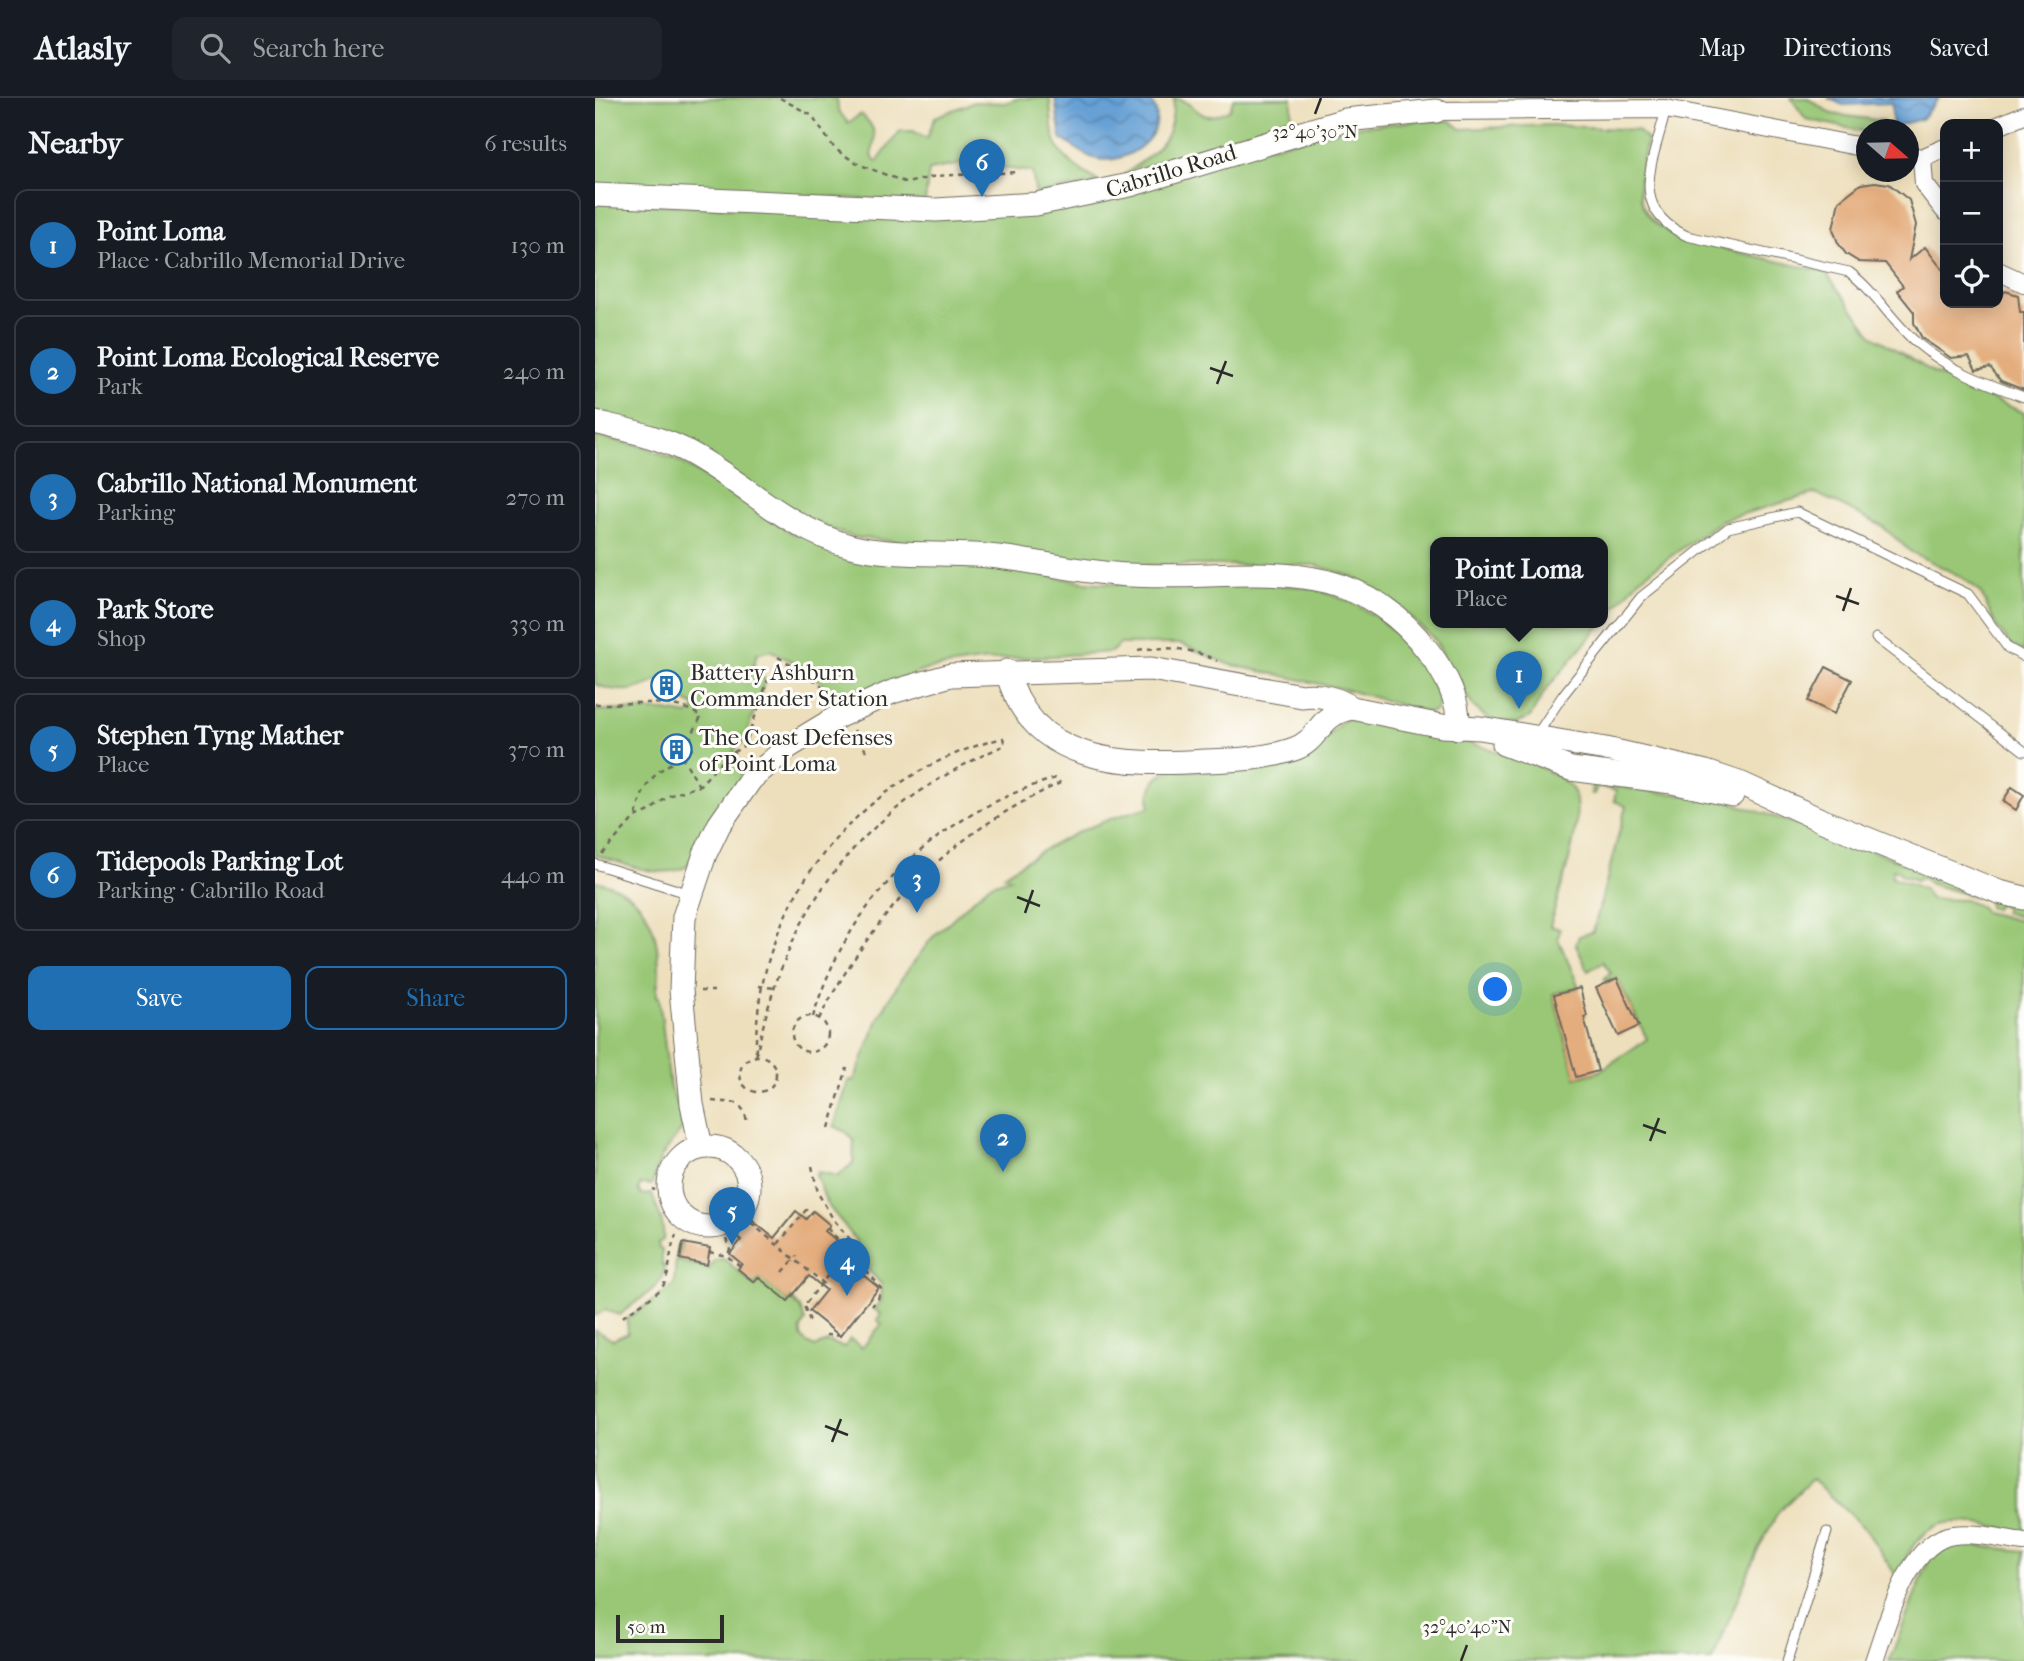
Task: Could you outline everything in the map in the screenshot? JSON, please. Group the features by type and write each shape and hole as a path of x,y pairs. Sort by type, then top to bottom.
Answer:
{"street":[{"name":"Cabrillo Road","path":"595,195 936,210 1036,204 1130,185 1345,120 1436,111 1667,109 1856,146"},
{"path":"2003,124 2024,115"},
{"path":"1919,156 1940,150"},
{"path":"1919,169 1924,184 1940,205"},
{"path":"2003,273 2024,283"},
{"path":"595,422 675,445 797,523 851,546 1012,559 1103,574 1286,574 1340,584 1384,609 1421,642 1452,694 1458,728"},
{"path":"701,1147 692,1104 681,990 684,917 705,854 737,797 751,779 788,747 839,716 892,692 951,675 1007,671 1151,669 1342,701 1352,708 1458,728 1571,769 1701,787 1823,821"},
{"path":"1007,671 1017,701 1034,722 1062,743 1108,761 1150,764 1260,756 1297,748 1315,733 1330,715 1352,708"},
{"path":"1302,696 1311,708 1315,733"},
{"path":"1458,728 1480,728 1643,756 1706,772 1742,784 1823,821 1999,892 2024,898"},
{"path":"1874,1661 1902,1586 1927,1546 1952,1535 1981,1535 2024,1542"}],"lane":[{"path":"1667,109 1648,186 1651,208 1665,226 1687,236 1849,272 1868,286 1916,342 1962,374 2024,397"},
{"path":"1535,737 1563,695 1641,597 1728,528 1797,512 1968,594 2008,648 2024,657"},
{"path":"1877,638 2024,751"},
{"path":"597,861 691,894"},
{"path":"1787,1661 1827,1532"}],"path":[{"path":"780,98 811,115 835,149 858,164 907,183 936,176 1018,172"},
{"path":"778,657 812,678 842,705"},
{"path":"597,861 635,817 650,811 668,796 699,786 726,757 745,746 768,680"},
{"path":"595,704 671,705 692,710 701,717 690,739 692,752 667,763 647,783 638,799 635,817"},
{"path":"849,720 866,751"},
{"path":"756,1057 755,1029 759,986 773,940 789,903 826,848 852,821 908,776 949,756 1003,738 1005,745 929,784 865,836 815,899 780,964 756,1057 744,1063 740,1078 745,1087 759,1092 772,1084 775,1072 769,1060 756,1057"},
{"path":"682,756 699,786"},
{"path":"813,1017 822,986 866,906 928,843 963,817 995,801 1059,778 1060,783 990,820 932,865 881,918 833,991 820,1018"},
{"path":"759,986 773,988"},
{"path":"822,986 833,991"},
{"path":"692,991 714,991"},
{"path":"820,1018 828,1030 826,1043 819,1050 806,1052 794,1042 793,1032 800,1019 820,1018"},
{"path":"829,1128 847,1068"},
{"path":"705,1101 737,1103 745,1112 747,1124"},
{"path":"812,1166 818,1193 833,1219 853,1243 856,1258"},
{"path":"777,1245 806,1210 810,1214"},
{"path":"751,1223 828,1287"},
{"path":"827,1228 844,1243 847,1251 881,1288 878,1299 871,1307"},
{"path":"623,1317 660,1289 666,1279 668,1253 675,1235"},
{"path":"726,1239 730,1250 727,1256"},
{"path":"810,1321 804,1306 853,1243"},
{"path":"709,1252 727,1256 740,1266"},
{"path":"783,1272 796,1258"},
{"path":"826,1335 846,1336"}],"green space":[{"path":"595,98 837,98 838,110 848,123 861,114 870,123 874,138 871,155 877,162 900,131 913,131 927,138 935,117 974,102 1005,103 1019,98 1050,98 1052,129 1059,149 1073,164 1099,182 1036,195 1032,172 967,163 929,170 925,202 595,186"},
{"path":"1174,98 1189,104 1199,113 1211,116 1230,109 1234,98 1292,98 1292,116 1267,135 1123,176 1161,144 1170,126"},
{"path":"1791,98 1807,98 1832,114 1868,119 1856,119 1856,130 1806,119"},
{"path":"1428,120 1451,121 1461,129 1552,125 1638,130 1647,140 1641,173 1641,200 1654,222 1666,231 1684,240 1825,272 1872,335 1936,374 2024,413 2024,652 2011,645 1995,624 1980,591 1960,576 1911,552 1882,526 1816,493 1722,520 1639,579 1608,616 1608,537 1430,537 1430,628 1598,628 1545,691 1530,717 1516,724 1488,719 1473,706 1434,639 1396,604 1353,577 1315,565 1129,565 853,537 828,528 595,411 595,202 968,218 1352,127"},
{"path":"595,436 644,447 681,462 794,534 1085,582 1176,587 1257,583 1313,588 1351,602 1378,618 1407,643 1428,671 1439,700 1437,710 1429,713 1348,690 1228,664 1181,644 1120,644 1111,652 980,661 928,669 843,700 799,665 770,650 757,654 753,668 765,680 744,742 734,750 742,776 686,867 675,871 653,871 595,855 595,710 666,711 688,715 697,707 685,701 678,679 669,674 633,689 615,690 595,684"},
{"path":"1346,719 1433,734 1509,755 1564,781 1575,795 1577,809 1573,843 1550,926 1560,929 1558,939 1579,987 1553,994 1576,1078 1598,1072 1647,1039 1617,978 1607,982 1604,979 1611,973 1603,962 1588,971 1576,945 1579,936 1593,932 1626,806 1614,801 1616,791 1597,786 1594,795 1591,794 1592,784 1724,800 1843,840 2024,907 2024,918 2004,912 2006,907 1998,903 1995,909 1989,907 1988,900 1931,884 1922,877 1916,880 1893,869 1892,877 1924,889 1930,899 1965,900 1981,907 1985,912 2024,922 2024,1533 1963,1522 1933,1527 1920,1537 1908,1553 1897,1577 1866,1530 1812,1479 1779,1511 1758,1549 1712,1661 595,1661 595,1330 613,1340 628,1333 627,1319 674,1285 677,1245 682,1242 678,1261 709,1268 715,1260 724,1259 754,1285 760,1278 788,1301 791,1298 800,1308 805,1321 801,1334 807,1343 816,1347 827,1342 845,1347 850,1339 862,1348 882,1324 877,1320 881,1314 874,1309 881,1301 882,1285 858,1258 855,1239 827,1204 816,1175 817,1172 838,1176 853,1163 854,1141 846,1132 834,1126 849,1080 854,1081 879,1017 901,979 932,938 989,885 1010,878 1004,875 1038,853 1092,826 1150,807 1153,784 1164,774 1170,771 1292,764 1310,756"},
{"path":"595,881 626,893 637,902 645,912 656,939 659,971 657,997 670,1088 680,1111 682,1129 661,1157 652,1185 641,1184 638,1189 641,1195 652,1194 660,1217 663,1240 658,1243 659,1249 662,1250 662,1265 665,1266 663,1275 654,1288 620,1315 605,1310 595,1316"},
{"path":"1957,1544 2024,1551 2024,1661 1889,1661 1930,1557"}],"water":[{"path":"1055,98 1149,98 1157,120 1154,131 1139,148 1128,155 1116,159 1093,158 1061,139"},
{"path":"1828,98 1939,98 1919,120 1892,119 1892,103 1843,105"}],"building":[{"path":"1861,184 1889,184 1909,200 1916,225 1909,260 1925,247 1940,266 1940,308 2003,308 2005,291 2018,295 2020,312 2024,312 2024,390 2001,381 1990,367 1976,370 1969,356 1951,358 1922,338 1914,323 1914,312 1897,291 1903,286 1885,263 1859,262 1846,254 1833,229 1839,201"},
{"path":"1826,667 1852,680 1834,714 1808,701"},
{"name":"Battery Ashburn Commander Station","path":"667,677 675,685 667,693 659,685"},
{"name":"The Coast Defenses of Point Loma","path":"680,740 687,752 672,760 665,749"},
{"path":"2012,787 2024,795 2016,810 2003,801"},
{"path":"1617,978 1639,1026 1618,1036 1596,988"},
{"path":"1580,988 1587,1016 1584,1017 1598,1071 1576,1077 1554,995"},
{"path":"796,1211 806,1219 813,1211 830,1225 825,1231 842,1245 836,1253 879,1288 840,1336 809,1311 826,1290 809,1276 788,1301 758,1277 754,1282 738,1269 742,1264 730,1254 741,1240 732,1233 749,1218 774,1238"},
{"path":"683,1243 710,1248 707,1265 680,1259"}],"place":[{"name":"Tidepools Parking Lot","path":"982,197"},
{"name":"Battery Ashburn Commander Station","path":"667,685"},
{"name":"Point Loma","path":"1519,709"},
{"name":"The Coast Defenses of Point Loma","path":"676,750"},
{"name":"Cabrillo National Monument","path":"917,913"},
{"name":"Point Loma Ecological Reserve","path":"1003,1172"},
{"name":"Stephen Tyng Mather","path":"732,1245"},
{"name":"Park Store","path":"847,1296"}]}
